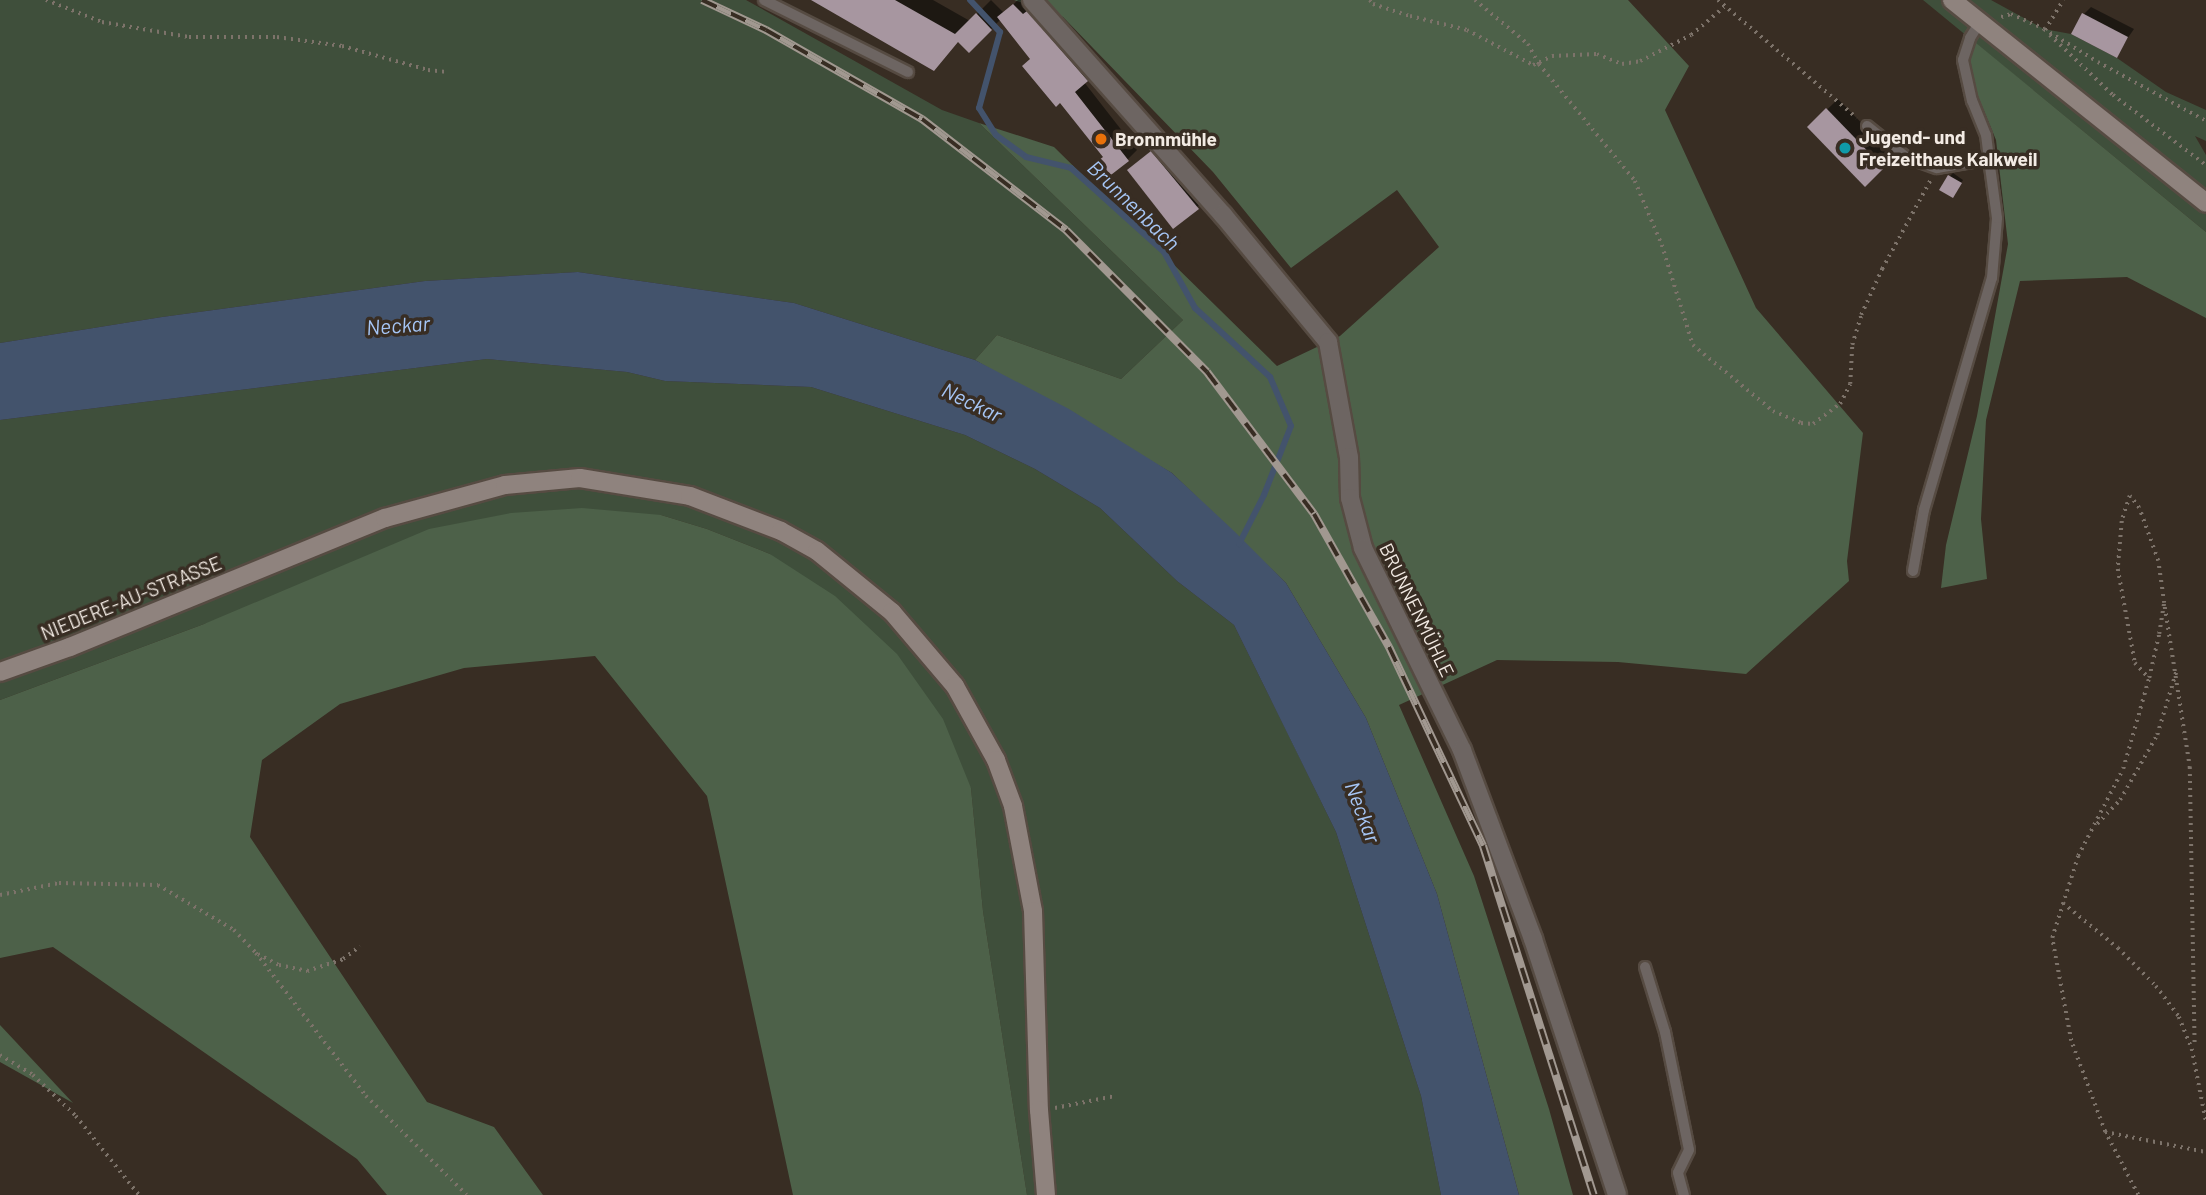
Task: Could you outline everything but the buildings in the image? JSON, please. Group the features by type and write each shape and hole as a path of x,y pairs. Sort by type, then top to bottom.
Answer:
{"main road":[{"path":"1952,0 2206,203"},
{"name":"NIEDERE-AU-STRASSE","path":"0,672 70,647 277,560 386,518 505,485 580,478 690,496 746,515 817,551 892,611 955,686 996,760 1013,806 1033,911 1039,1110 1046,1195"}],"street":[{"name":"BRUNNENMÜHLE","path":"1032,0 1214,205 1328,342 1349,457 1350,498 1363,548 1462,750 1533,939 1617,1195"}],"lane":[{"path":"764,0 908,72"},
{"path":"1913,571 1924,510 1992,278 1997,218 1986,135 1972,101 1963,60 1970,38 1980,22"},
{"path":"1867,126 1906,157 1937,168 1989,159"},
{"path":"1646,967 1665,1032 1689,1150 1678,1173 1684,1195"}],"path":[{"path":"46,0 102,22 189,37 277,37 342,46 428,70 446,72"},
{"path":"1370,0 1373,4 1410,16 1466,30 1502,47 1526,64 1539,64 1549,56 1597,54 1622,64 1640,61 1668,50 1724,7"},
{"path":"1475,0 1528,44 1539,64 1635,181 1662,245 1693,345 1773,411 1801,422 1813,424 1840,404 1850,384 1852,345 1861,315 1882,269 1937,168"},
{"path":"1718,0 1867,126"},
{"path":"2044,29 2063,0"},
{"path":"1980,22 2011,14 2044,29 2206,121"},
{"path":"2044,29 2113,95 2206,164"},
{"path":"2149,678 2135,663 2118,569 2122,521 2130,496 2148,528 2158,561 2190,767 2196,1044"},
{"path":"2138,1195 2105,1132 2071,1041 2052,938 2078,856 2123,769 2149,678 2164,603"},
{"path":"2092,829 2120,800 2157,735 2177,670"},
{"path":"0,895 59,883 158,885 234,930 256,953 366,1096 467,1195"},
{"path":"2063,903 2118,948 2155,986 2179,1017 2192,1049 2206,1121"},
{"path":"256,953 279,965 307,971 343,959 360,946"},
{"path":"0,1055 33,1076 76,1116 139,1195"},
{"path":"1039,1110 1071,1107 1115,1096"},
{"path":"2105,1132 2206,1152"}],"green space":[{"path":"0,0 746,0 942,110 979,123 1183,320 1121,379 997,335 975,360 794,303 578,272 425,281 162,317 0,343"},
{"path":"1014,0 1628,0 1689,66 1665,110 1756,308 1863,433 1847,561 1849,581 1746,674 1618,662 1497,660 1399,705 1474,876 1549,1109 1573,1195 1519,1195 1437,894 1366,718 1286,583 1172,473 975,360 997,335 1121,379 1183,320 979,123 1054,147 1277,366 1340,336 1439,247 1397,190 1291,268 1213,172 1063,17"},
{"path":"1923,0 1991,0 2044,29 2071,34 2117,58 2166,92 2206,110 2206,141 2195,136 2206,155 2206,232"},
{"path":"1970,38 2206,232 2206,318 2127,277 2020,281 1986,420 1981,519 1987,579 1941,588 1946,545 1977,416 2008,244 1996,140 1963,60"},
{"path":"487,359 627,372 665,381 811,387 965,435 1035,469 1100,508 1177,581 1234,625 1336,832 1421,1096 1441,1195 1027,1195 983,911 971,788 770,554 707,529 661,515 204,624 0,700 0,420"},
{"path":"582,508 661,515 707,529 770,554 835,596 897,654 943,719 971,788 983,911 1027,1195 793,1195 707,796 595,656 464,668 340,704 262,760 250,837 427,1102 494,1127 543,1195 387,1195 357,1159 53,947 0,958 0,700 204,624 429,529 511,513"},
{"path":"0,1025 73,1103 0,1062"}],"water":[{"name":"Neckar","path":"578,272 794,303 975,360 1069,409 1172,473 1234,531 1286,583 1366,718 1437,894 1519,1195 1441,1195 1421,1096 1336,832 1234,625 1177,581 1100,508 1035,469 965,435 811,387 665,381 627,372 487,359 0,420 0,343 162,317 425,281"}],"waterway":[{"name":"Brunnenbach","path":"970,0 1000,32 979,108 996,135 1026,157 1071,168 1164,252 1195,308 1270,377 1291,426 1264,495 1239,544"}],"railway":[{"path":"702,0 766,30 922,119 1066,230 1207,372 1314,514 1389,647 1483,846 1594,1195"}],"place":[{"name":"Bronnmühle","path":"1101,139"},
{"name":"Jugend- und Freizeithaus Kalkweil","path":"1845,148"}]}
